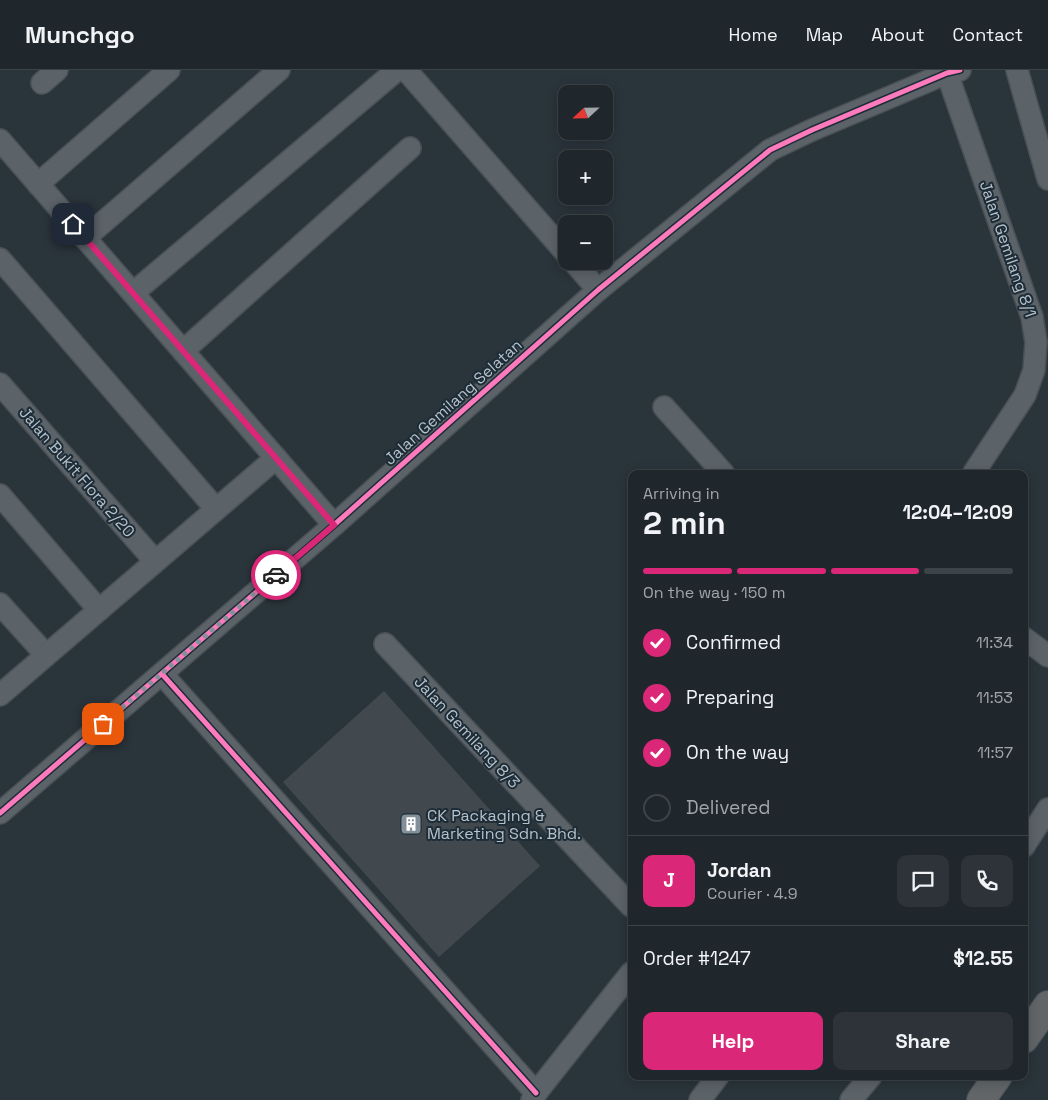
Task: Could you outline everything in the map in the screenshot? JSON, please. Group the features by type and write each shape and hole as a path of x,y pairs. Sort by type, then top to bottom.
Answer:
{"highway":[{"path":"1028,1034 1048,1005"},
{"path":"981,1100 995,1080"}],"street":[{"path":"38,184 169,70"},
{"path":"85,238 279,70"},
{"path":"133,293 397,70"},
{"path":"406,70 558,244"},
{"path":"1017,70 1048,179"},
{"name":"Jalan Gemilang Selatan","path":"0,812 334,525 598,290 770,150 812,130 954,72"},
{"name":"Jalan Gemilang 8/1","path":"954,72 1032,317 1036,342 1034,370 1025,395 976,470"},
{"path":"0,140 334,525"},
{"path":"183,351 410,148"},
{"path":"0,258 216,510"},
{"path":"581,270 598,290"},
{"name":"Jalan Bukit Flora 2/20","path":"0,384 155,561"},
{"path":"664,406 720,470"},
{"path":"0,695 276,458"},
{"path":"0,495 99,610"},
{"path":"0,604 46,655"},
{"path":"1028,643 1048,656"},
{"name":"Jalan Gemilang 8/3","path":"385,644 628,903"},
{"path":"162,674 534,1097 628,977"},
{"path":"1028,840 1048,809"},
{"path":"700,1100 715,1080"},
{"path":"852,1100 868,1080"}],"building":[{"name":"CK Packaging & Marketing Sdn. Bhd.","path":"384,691 540,866 439,957 283,782"}],"cycle path":[{"path":"0,813 334,525 598,290 770,150 812,130 947,73 960,70"},
{"path":"162,674 536,1093"}],"way so far":[{"path":"103,724 276,575"}],"place":[{"name":"CK Packaging & Marketing Sdn. Bhd.","path":"411,824"}],"route":[{"path":"73,224 334,525 276,575"}]}
